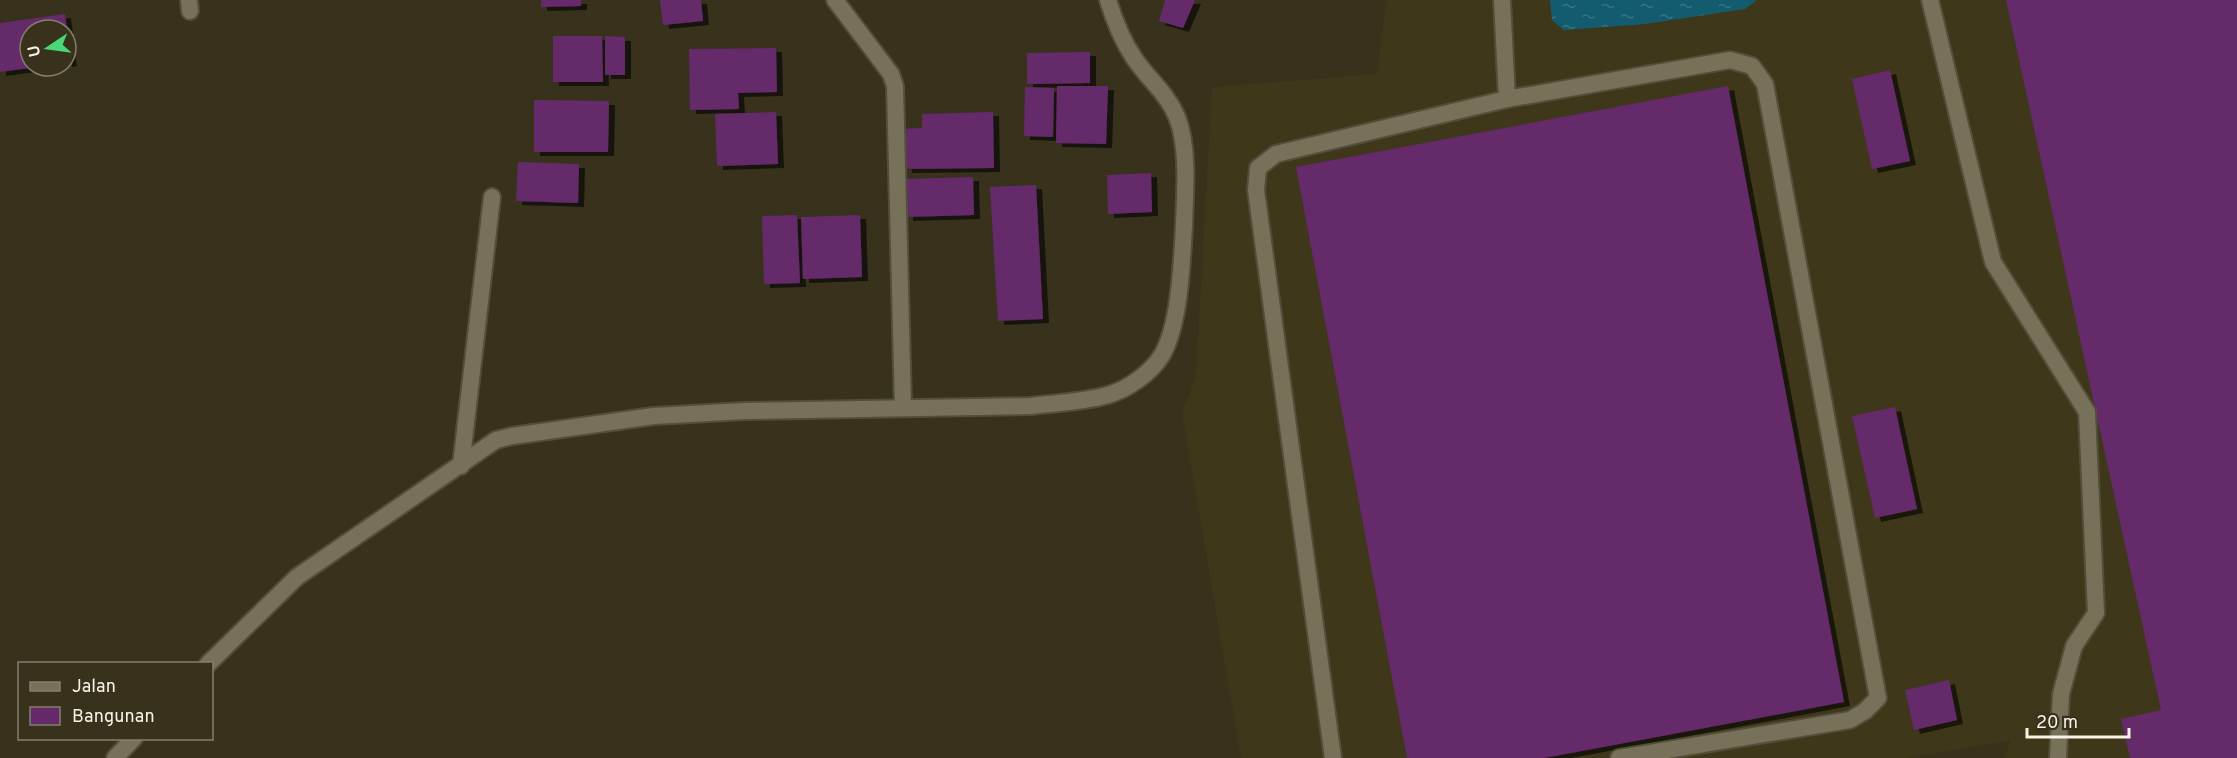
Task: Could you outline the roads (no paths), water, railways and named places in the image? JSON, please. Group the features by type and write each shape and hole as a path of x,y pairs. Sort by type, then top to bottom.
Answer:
{"street":[{"path":"836,0 891,74 895,86 903,408"},
{"path":"209,662 297,577 496,440 654,416 745,411 1031,406 1073,402 1109,395 1127,387 1141,377 1161,356 1167,344 1181,285 1186,186 1183,142 1178,118 1166,95 1135,59 1116,24 1108,0"},
{"path":"1502,0 1508,99"},
{"path":"1930,0 1993,262 2087,412 2096,613 2074,646 2061,694 2058,758"},
{"path":"1332,758 1256,190 1258,168 1276,154 1508,99 1730,60 1752,66 1765,84 1878,698 1865,711 1850,720 1619,758"},
{"path":"461,466 492,197"},
{"path":"115,758 132,740"}],"water":[{"path":"1550,0 1757,0 1745,9 1645,24 1564,30 1552,20"}]}
